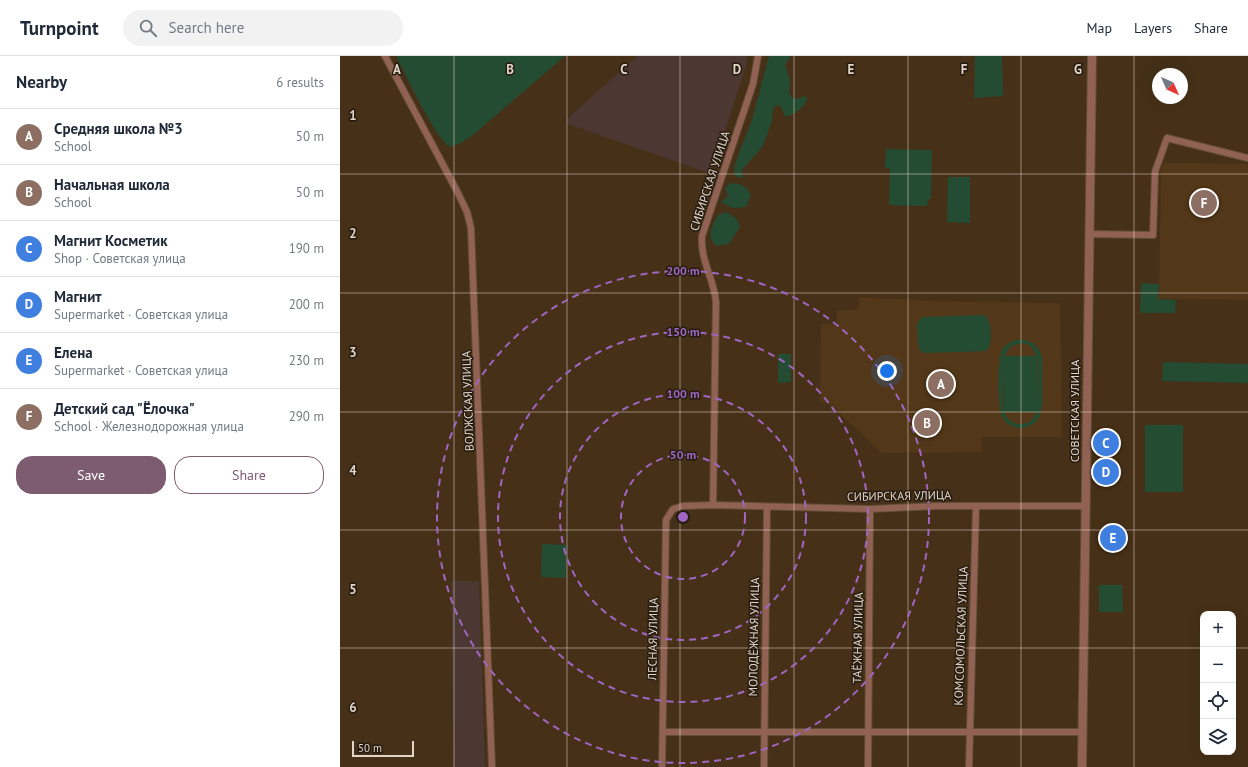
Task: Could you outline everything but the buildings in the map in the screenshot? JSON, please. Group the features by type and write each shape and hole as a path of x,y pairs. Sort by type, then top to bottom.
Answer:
{"street":[{"name":"ВОЛЖСКАЯ УЛИЦА","path":"385,56 457,191 467,212 471,228 492,767"},
{"name":"СИБИРСКАЯ УЛИЦА","path":"713,505 716,302 714,290 703,255 702,236 753,84 758,56"},
{"name":"СОВЕТСКАЯ УЛИЦА","path":"1082,767 1092,56"},
{"path":"1089,234 1153,235 1156,172 1167,138 1248,158"},
{"name":"СИБИРСКАЯ УЛИЦА","path":"670,512 678,507 713,505 870,509 976,506 1086,506"},
{"name":"КОМСОМОЛЬСКАЯ УЛИЦА","path":"969,767 976,506"},
{"name":"МОЛОДЁЖНАЯ УЛИЦА","path":"764,767 767,507"},
{"name":"ТАЁЖНАЯ УЛИЦА","path":"868,767 870,509"},
{"name":"ЛЕСНАЯ УЛИЦА","path":"662,767 666,520 670,512"},
{"path":"662,732 1083,732"}],"shaded area":[{"path":"637,56 747,56 746,66 717,155 709,173 568,124 566,120"},
{"path":"1164,163 1248,164 1248,300 1159,299 1161,169"},
{"path":"859,297 937,301 1060,303 1062,437 982,437 982,452 882,453 828,403 820,403 821,324 837,324 837,311 858,309"},
{"path":"451,581 479,581 485,767 454,767"}],"green space":[{"path":"396,56 565,56 473,135 461,143 450,147 444,142 429,119"},
{"path":"769,56 791,56 785,65 790,80 789,92 792,97 796,99 805,96 807,98 806,102 802,108 785,117 781,106 778,105 773,108 772,121 763,146 741,171 743,177 738,178 734,174 735,164 752,120"},
{"path":"975,56 1002,56 1003,96 974,98"},
{"path":"886,149 932,150 931,199 928,199 927,206 889,205 890,168 885,168"},
{"path":"948,177 970,177 970,223 947,222"},
{"path":"730,183 743,186 751,195 746,207 733,208 721,202 728,196 725,188"},
{"path":"727,212 737,219 740,227 729,244 716,246 711,238 711,230 718,215"},
{"path":"1141,283 1159,284 1158,299 1176,300 1175,313 1140,313"},
{"path":"983,315 989,321 991,332 990,343 986,351 925,353 919,350 917,324 922,317"},
{"path":"1020,340 1031,342 1040,352 1042,362 1042,404 1041,412 1034,423 1027,427 1018,428 1011,426 1006,422 1001,413 999,395 999,364 1000,355 1004,347 1009,343","holes":["1023,343 1031,346 1037,356 1004,356 1011,346","1004,356 1004,411 1003,407","1037,356 1038,361 1037,412","1004,412 1037,412 1031,421 1023,424 1015,423 1012,422"]},
{"path":"778,354 791,354 791,382 778,383"},
{"path":"1163,362 1248,364 1248,383 1162,381"},
{"path":"1145,425 1183,425 1183,492 1145,492"},
{"path":"542,544 567,545 566,578 541,577"},
{"path":"1099,585 1122,585 1123,612 1099,612"}],"place":[{"name":"Детский сад \"Ёлочка\"","path":"1204,203"},
{"name":"Средняя школа №3","path":"941,384"},
{"name":"Начальная школа","path":"927,423"},
{"name":"Магнит Косметик","path":"1106,443"},
{"name":"Магнит","path":"1106,472"},
{"name":"Елена","path":"1113,538"}]}
